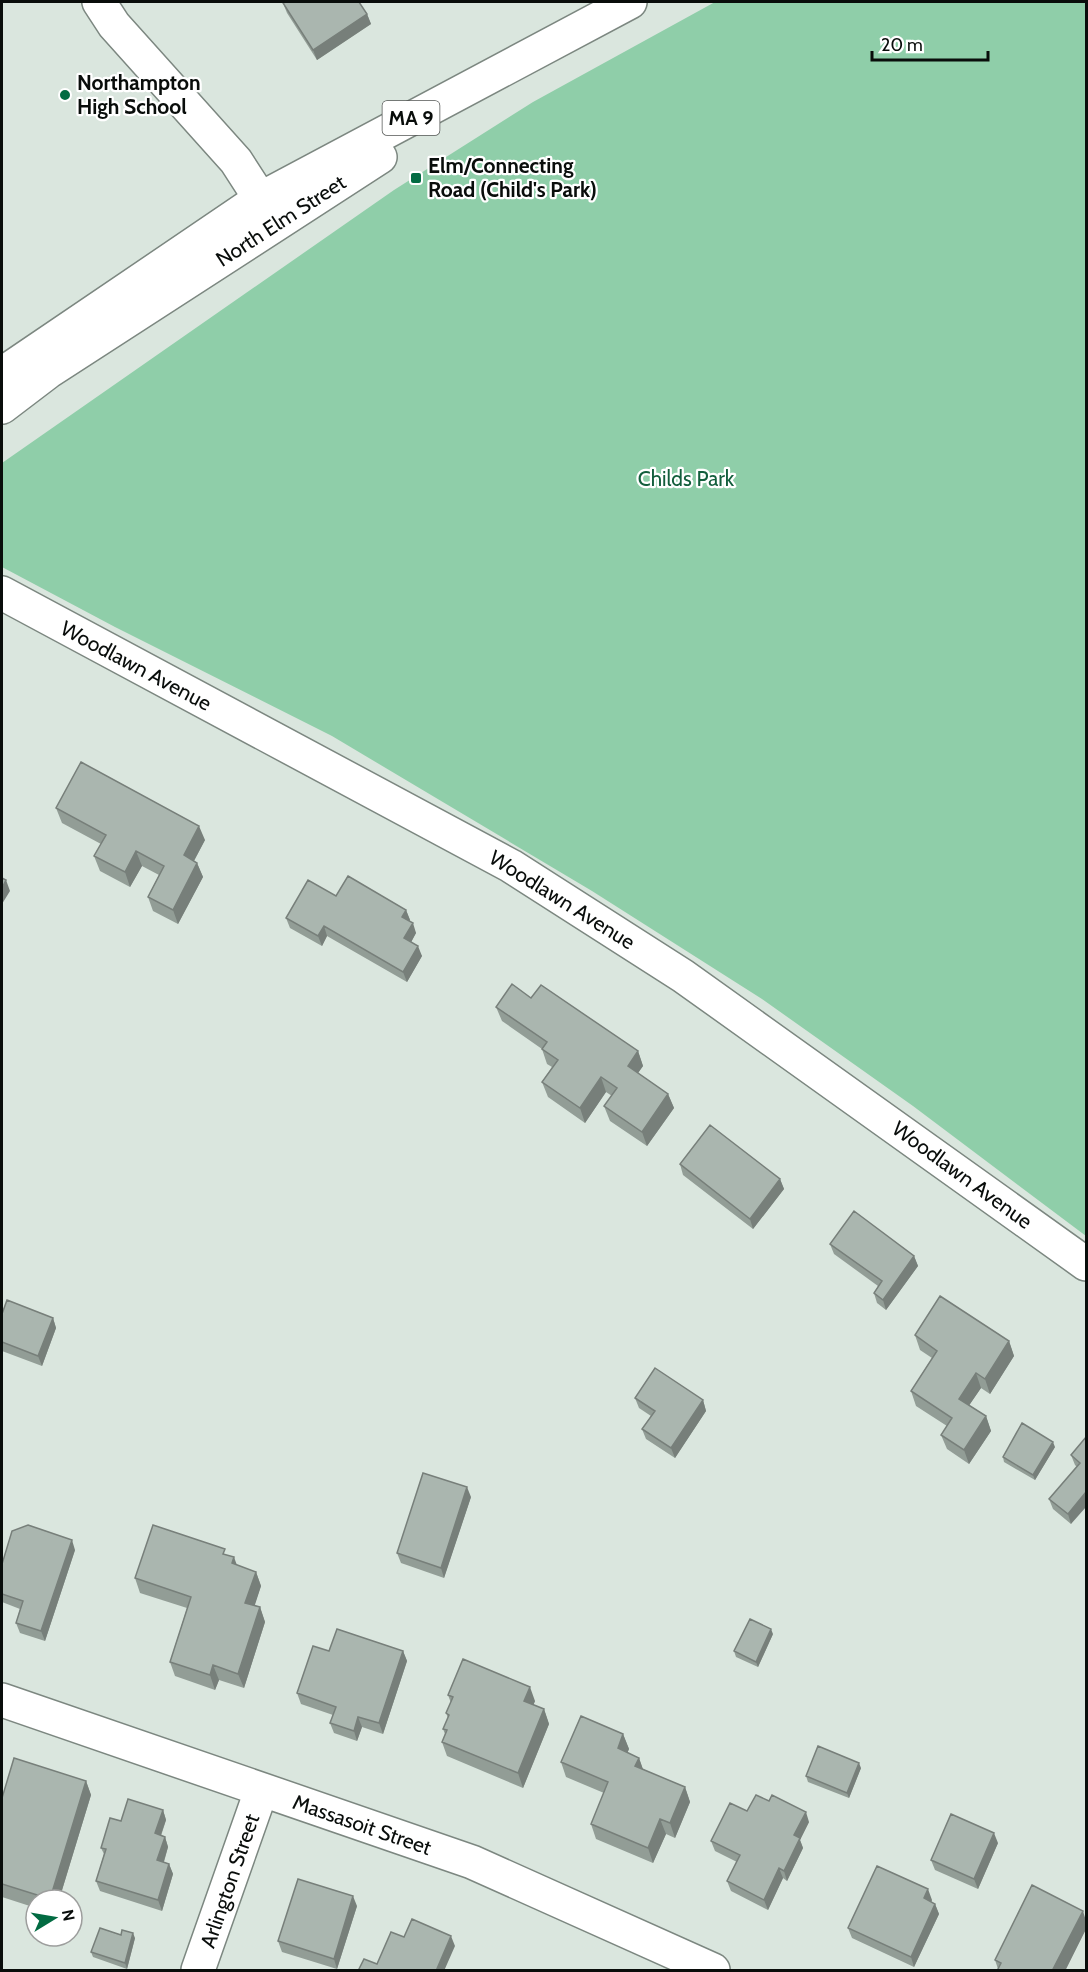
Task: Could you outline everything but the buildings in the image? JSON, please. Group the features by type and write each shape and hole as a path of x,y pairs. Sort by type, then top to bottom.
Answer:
{"main road":[{"path":"99,2 114,25 236,162 269,212"},
{"name":"North Elm Street","path":"2,374 562,38 630,2"},
{"name":"North Elm Street","path":"2,407 48,372 214,263 269,212"},
{"name":"Woodlawn Avenue","path":"2,593 511,866 683,976 1086,1264"},
{"name":"Massasoit Street","path":"2,1700 472,1862 713,1971"},
{"name":"Arlington Street","path":"198,1971 261,1791"}],"green space":[{"name":"Childs Park","path":"715,2 1086,2 1086,1236 913,1106 762,999 592,891 332,736 115,627 2,567 2,463 394,190 533,102"}],"place":[{"name":"Northampton High School","path":"65,95"},
{"name":"Elm/Connecting Road (Child's Park)","path":"416,178"}]}
